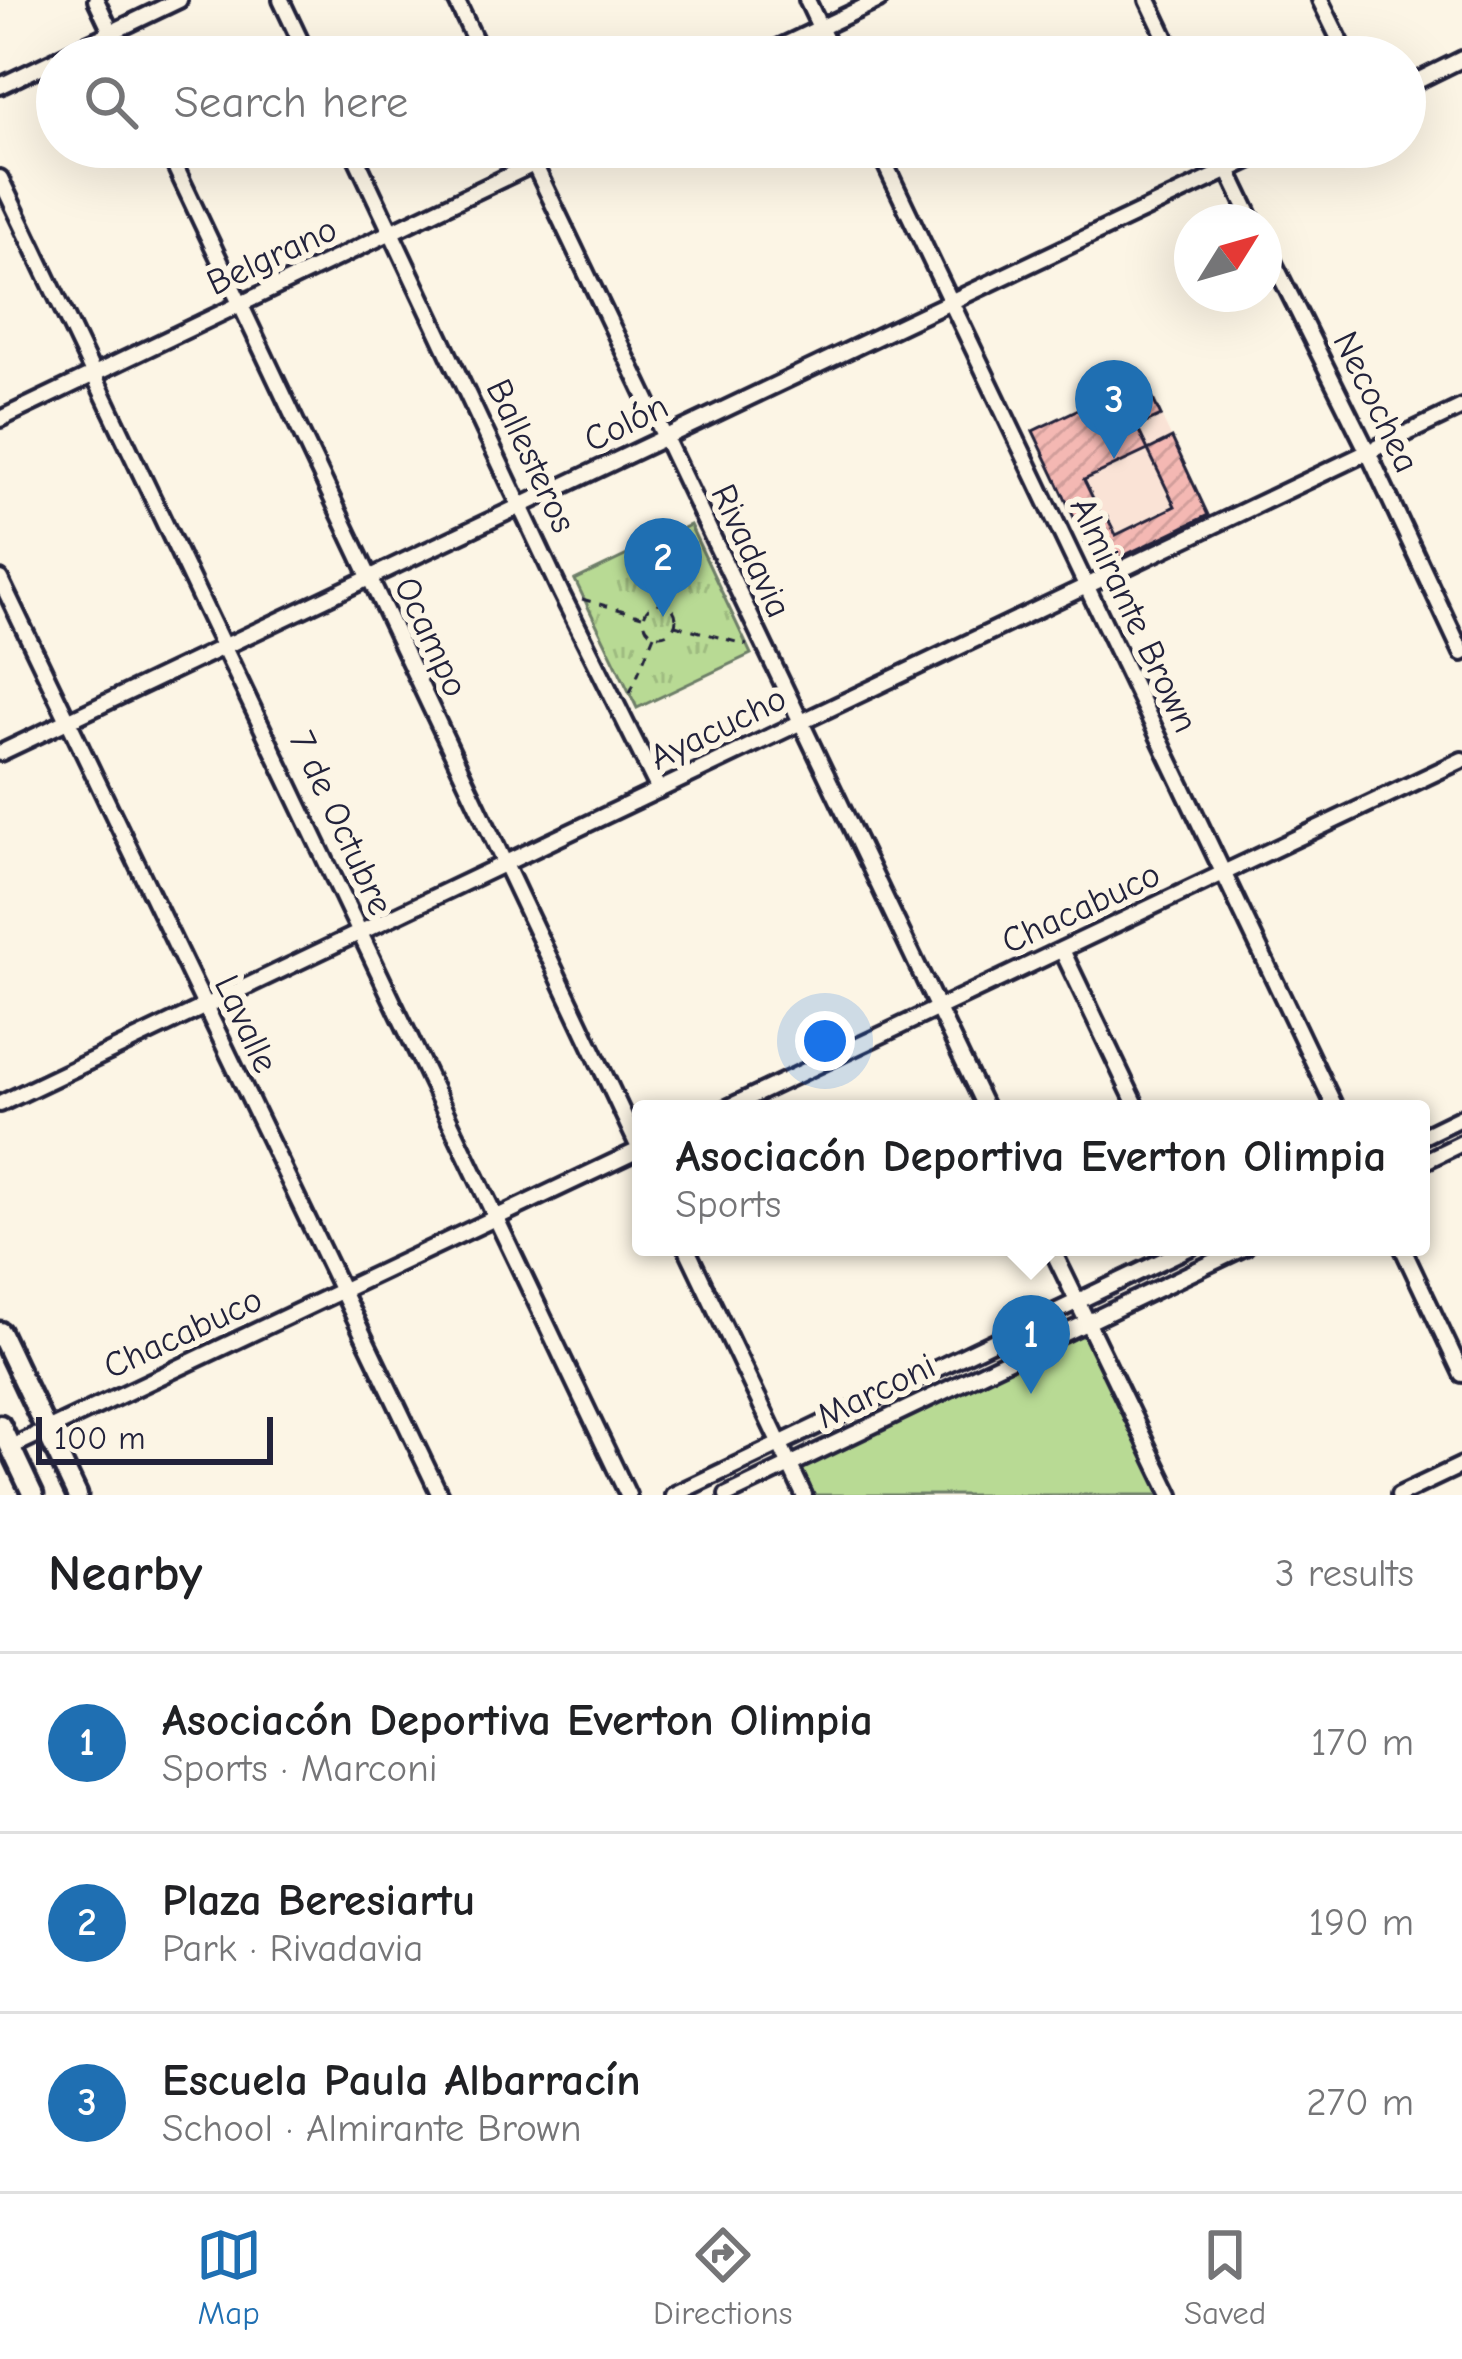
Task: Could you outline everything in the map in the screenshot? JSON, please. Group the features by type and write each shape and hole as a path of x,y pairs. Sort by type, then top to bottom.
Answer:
{"main road":[{"path":"0,1332 77,1495"},
{"path":"0,1425 33,1495"}],"street":[{"path":"96,0 114,36"},
{"path":"104,36 179,0"},
{"path":"281,0 298,36"},
{"path":"456,0 473,36"},
{"path":"807,0 824,36"},
{"path":"803,36 879,0"},
{"path":"1148,0 1164,36"},
{"path":"1320,0 1338,36"},
{"path":"1426,77 1462,59"},
{"path":"0,86 36,69"},
{"name":"Ocampo","path":"176,168 632,1131"},
{"name":"Ballesteros","path":"361,168 659,790"},
{"name":"Belgrano","path":"0,419 526,168"},
{"name":"Rivadavia","path":"536,168 982,1100"},
{"name":"Almirante Brown","path":"887,168 1332,1100"},
{"path":"1226,168 1244,204"},
{"name":"Colón","path":"0,753 1234,168"},
{"name":"7 de Octubre","path":"0,178 628,1495"},
{"name":"Necochea","path":"1282,279 1462,653"},
{"name":"Ayacucho","path":"0,1104 1462,407"},
{"name":"Lavalle","path":"0,579 440,1495"},
{"name":"Chacabuco","path":"744,1100 1462,760"},
{"path":"1062,950 1134,1100"},
{"path":"1430,1133 1462,1117"},
{"path":"1430,1159 1462,1144"},
{"name":"Chacabuco","path":"10,1447 632,1154"},
{"path":"690,1256 804,1495"},
{"path":"1055,1256 1171,1495"},
{"name":"Marconi","path":"673,1495 1173,1256"},
{"path":"1208,1256 1211,1263"},
{"name":"Marconi","path":"727,1495 1226,1256"},
{"path":"1406,1256 1462,1374"},
{"path":"1399,1495 1462,1465"}],"path":[{"path":"667,605 704,522"},
{"path":"561,593 644,617"},
{"path":"652,605 667,605 675,616 674,625 668,632 654,634 644,617 652,605"},
{"path":"674,625 766,651"},
{"path":"621,716 654,634"}],"shaded area":[{"path":"1143,378 1209,516 1099,568 1033,431"}],"green space":[{"path":"690,525 751,654 637,708 575,580"},
{"path":"1089,1322 1171,1495 804,1495 789,1465"}],"building":[{"path":"1143,378 1161,416 1137,427 1148,450 1172,438 1208,515 1098,568 1033,431","holes":["1148,450 1175,506 1116,535 1084,480"]}],"place":[{"name":"Escuela Paula Albarracín","path":"1114,459"},
{"name":"Plaza Beresiartu","path":"663,617"},
{"name":"Asociacón Deportiva Everton Olimpia","path":"1031,1394"}]}
